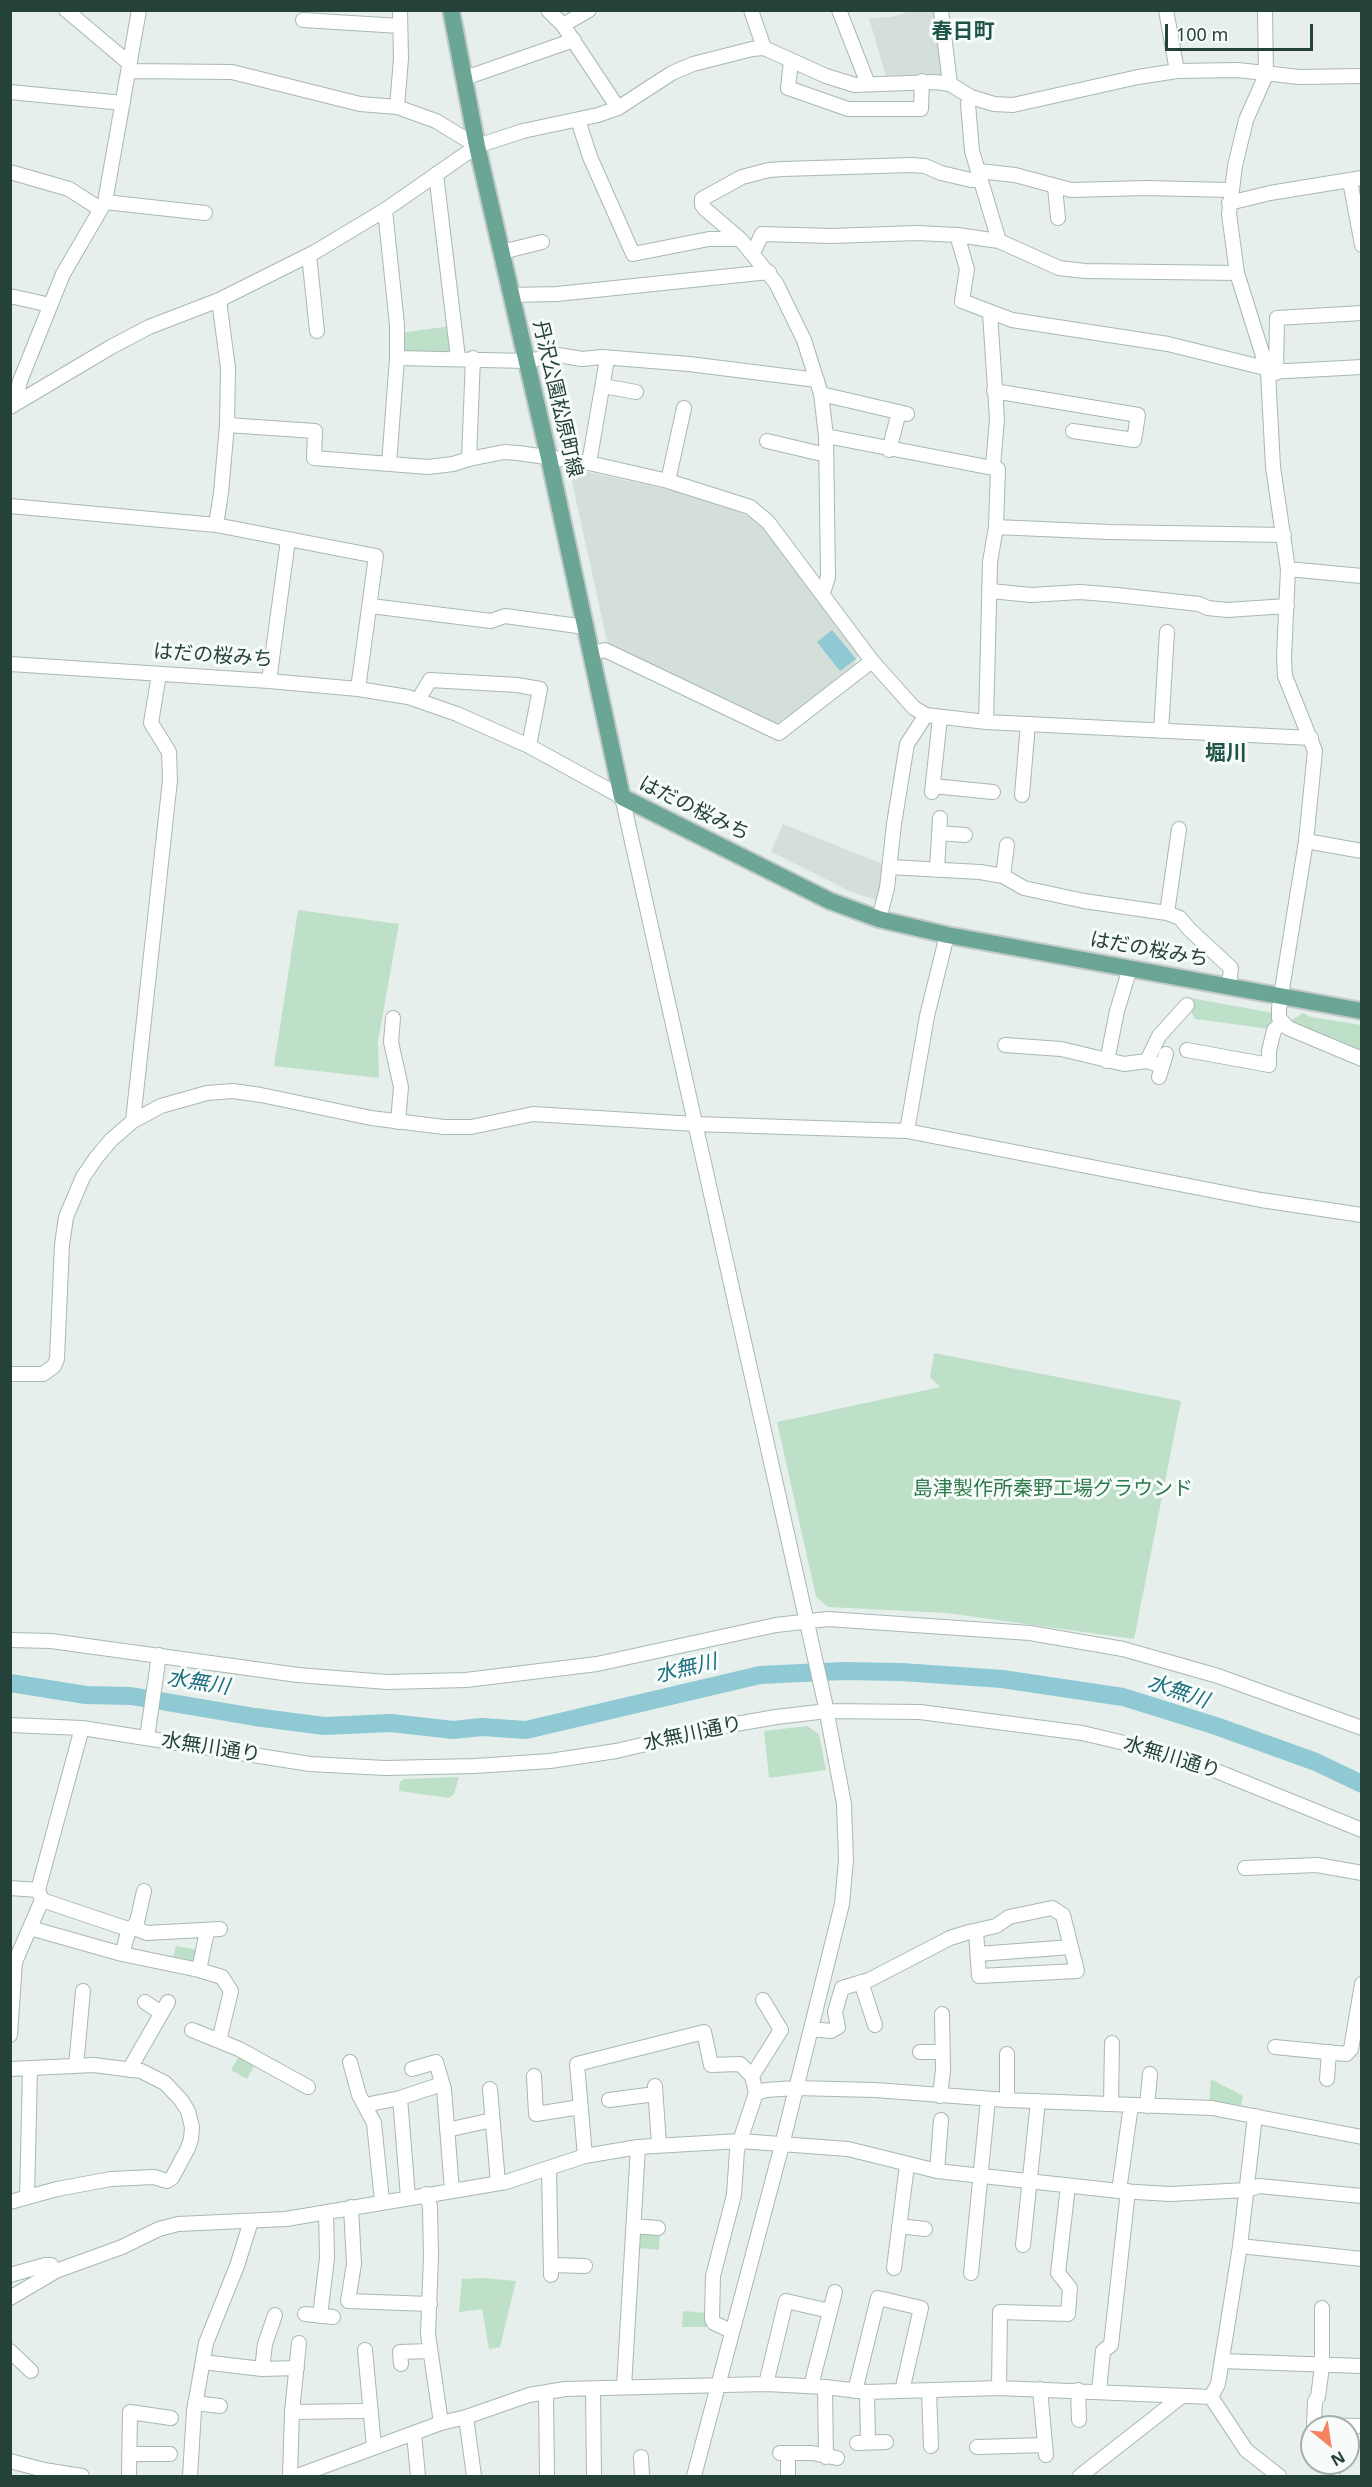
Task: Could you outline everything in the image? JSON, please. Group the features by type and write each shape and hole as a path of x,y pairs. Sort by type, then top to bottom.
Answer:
{"main road":[{"name":"丹沢公園松原町線","path":"451,10 477,146 549,459 622,797"},
{"name":"はだの桜みち","path":"622,797 830,901 879,919 947,935 1362,1011"}],"street":[{"path":"66,10 129,67 232,72 360,104 397,107 430,118 477,146"},
{"path":"13,405 15,381 63,274 102,205 139,10"},
{"path":"397,107 401,59 400,10"},
{"path":"548,10 574,40 618,108"},
{"path":"563,25 589,10"},
{"path":"751,10 764,48"},
{"path":"838,10 862,85 848,109"},
{"path":"941,10 950,84"},
{"path":"1167,10 1177,71"},
{"path":"1265,10 1266,75 1246,120 1230,197 1237,273 1270,370"},
{"path":"303,20 400,26"},
{"path":"465,78 574,40"},
{"path":"13,405 149,327 219,300 309,255 385,210 477,146 523,130 578,120 618,108 672,73 693,64 764,48 826,76 862,85 922,81 950,84 971,97 994,104 1013,105 1138,77 1177,71 1238,70 1299,77 1362,76"},
{"path":"791,61 788,88 848,109 921,109 922,81"},
{"path":"10,92 123,103"},
{"path":"971,97 968,105 972,151 999,241"},
{"path":"578,120 590,158 633,254 709,240 740,239"},
{"path":"823,593 828,577 826,436 817,380 795,320 769,272 740,239 705,209 702,200 733,182 769,170 911,165 925,166 941,173 971,180 980,176 1026,178 1055,188 1071,190 1230,197 1356,179 1362,244"},
{"path":"10,172 69,189 102,205 205,213"},
{"path":"436,174 458,358"},
{"path":"1055,188 1058,218"},
{"path":"385,210 394,292 397,358 388,464"},
{"path":"753,253 762,234 957,235 999,241 1059,268 1085,271 1237,273"},
{"path":"957,235 967,269 962,301 990,313 1034,324 1168,344 1270,370 1362,367"},
{"path":"502,252 542,242"},
{"path":"309,255 317,331"},
{"path":"512,295 557,294 769,272"},
{"path":"10,296 50,304"},
{"path":"216,525 227,425 228,368 219,300"},
{"path":"990,313 997,419 993,467"},
{"path":"1362,313 1277,318 1270,370 1274,467 1288,569 1285,676 1315,751 1306,841 1279,1008 1282,1023 1288,1028 1362,1059"},
{"path":"397,358 527,361 558,355 582,359 689,364 817,380"},
{"path":"469,459 473,358"},
{"path":"589,463 607,359"},
{"path":"603,386 636,392"},
{"path":"994,391 1138,415 1134,440 1073,431"},
{"path":"821,394 903,413 890,450"},
{"path":"668,481 684,408"},
{"path":"227,425 315,431 314,458 441,466 504,452 589,463 668,481 733,500 758,512 768,522 872,661 914,708 933,716 987,722 1311,738"},
{"path":"826,436 998,469 996,527 990,562 987,722"},
{"path":"767,441 826,455"},
{"path":"10,506 216,525 376,556 358,689"},
{"path":"996,527 1109,532 1284,535"},
{"path":"269,681 288,540"},
{"path":"1288,569 1362,576"},
{"path":"991,591 1031,595 1080,592 1199,604 1208,608 1227,610 1287,606"},
{"path":"371,606 491,621 505,616 585,627"},
{"path":"1161,731 1167,633"},
{"path":"591,653 605,650 779,733 872,661"},
{"name":"はだの桜みち","path":"10,664 269,681 358,689 418,700 457,714 529,746 622,797"},
{"path":"133,1121 170,780 169,752 151,723 159,674"},
{"path":"418,700 430,680 517,685 540,689 529,746"},
{"path":"933,716 933,789 984,788"},
{"path":"879,919 887,888 907,744 933,716"},
{"path":"1022,795 1028,724"},
{"path":"622,797 826,1707 844,1804 846,1860 842,1904 782,2145 694,2476"},
{"path":"937,870 940,818"},
{"path":"1167,913 1179,829"},
{"path":"939,832 965,835"},
{"path":"1306,841 1362,851"},
{"path":"1003,876 1007,845"},
{"path":"889,867 980,872 1003,876 1024,888 1084,901 1167,913 1180,918 1231,968 1229,986"},
{"path":"907,1131 927,1016 947,935"},
{"path":"1107,1061 1117,1011 1130,968"},
{"path":"1147,1060 1158,1036 1187,1005"},
{"path":"393,1018 391,1042 401,1087 398,1122"},
{"path":"1187,1050 1269,1065 1269,1051 1274,1030 1282,1023"},
{"path":"1005,1045 1061,1049 1124,1065 1147,1060 1162,1066"},
{"path":"10,1374 43,1374 54,1366 57,1359 62,1245 66,1217 83,1177 96,1158 111,1140 133,1121 161,1106 183,1099 233,1091 398,1122 471,1127 533,1114 695,1124 907,1131 1261,1200 1362,1215"},
{"path":"10,1640 51,1641 158,1662 298,1675 387,1682 466,1680 597,1664 776,1625 828,1619 1030,1633 1123,1649 1218,1676 1361,1724"},
{"path":"148,1732 158,1662"},
{"name":"水無川通り","path":"10,1725 148,1732 310,1764 385,1768 475,1766 561,1759 826,1707 920,1712 1082,1733 1150,1749 1209,1768 1362,1830"},
{"path":"10,2035 15,1962 38,1906 82,1728"},
{"path":"1245,1868 1317,1865 1362,1873"},
{"path":"10,1888 40,1895 147,1933 213,1930 199,1970"},
{"path":"122,1954 128,1933 133,1929 144,1891"},
{"path":"812,2029 835,2031 839,2023 835,2012 842,1988 861,1982 950,1938 976,1931 996,1926 1009,1917 1052,1908 1063,1915 1077,1971 979,1976 976,1931"},
{"path":"30,1928 122,1954 222,1977 231,1991 219,2041"},
{"path":"978,1954 1071,1947"},
{"path":"861,1982 875,2025"},
{"path":"1284,2052 1346,2054 1351,2049 1358,2024 1362,1984"},
{"path":"76,2066 83,1991"},
{"path":"752,2076 780,2030 763,2000"},
{"path":"129,2070 164,2008 145,2002"},
{"path":"940,2096 942,2014"},
{"path":"192,2030 248,2054 308,2086"},
{"path":"585,2156 577,2064 704,2032 711,2065 740,2064 752,2076 756,2093 737,2150 734,2195 713,2276 711,2298 711,2314 714,2323 731,2331"},
{"path":"1111,2104 1112,2043"},
{"path":"920,2052 942,2052"},
{"path":"1327,2079 1329,2052"},
{"path":"1007,2100 1008,2054"},
{"path":"412,2069 441,2060 441,2084 444,2089 452,2190"},
{"path":"351,2062 359,2095 374,2123 382,2201"},
{"path":"10,2069 30,2070 76,2066 129,2070 148,2074 165,2083 188,2111 192,2127 191,2139 172,2178 167,2181 154,2177 111,2180 10,2202"},
{"path":"27,2197 30,2070"},
{"path":"1147,2106 1150,2074"},
{"path":"534,2076 536,2114 580,2107"},
{"path":"365,2105 400,2098 441,2084"},
{"path":"756,2093 795,2088 1007,2100 1212,2108 1362,2136"},
{"path":"490,2089 498,2183"},
{"path":"616,2096 655,2090 659,2145"},
{"path":"400,2098 408,2197"},
{"path":"971,2273 988,2099"},
{"path":"1023,2245 1038,2101"},
{"path":"1099,2391 1103,2351 1111,2345 1131,2105"},
{"path":"1211,2397 1218,2384 1222,2361 1240,2246 1255,2116"},
{"path":"447,2130 492,2120"},
{"path":"937,2171 941,2120"},
{"path":"10,2298 56,2271 122,2247 159,2229 178,2224 286,2219 498,2183 585,2156 659,2145 741,2141 848,2149 937,2171 1123,2191 1170,2194 1247,2190 1259,2186 1362,2196"},
{"path":"624,2387 638,2147"},
{"path":"894,2268 907,2165"},
{"path":"549,2168 556,2225 552,2270 585,2266"},
{"path":"999,2388 1000,2313 1073,2315 1070,2288 1058,2273 1068,2186"},
{"path":"426,2194 430,2206 430,2351 441,2423"},
{"path":"351,2207 354,2264 348,2301 430,2304"},
{"path":"305,2314 326,2316 326,2212"},
{"path":"190,2476 195,2403 206,2343 237,2266 251,2221"},
{"path":"634,2226 658,2228"},
{"path":"899,2226 926,2229"},
{"path":"1240,2246 1362,2259"},
{"path":"10,2275 45,2265 51,2265 56,2271"},
{"path":"811,2386 835,2292"},
{"path":"886,2442 863,2442 861,2391 878,2298 921,2308 902,2391"},
{"path":"765,2384 786,2301 830,2311"},
{"path":"262,2369 265,2344 275,2315"},
{"path":"1314,2415 1322,2366 1325,2317"},
{"path":"290,2476 292,2412 299,2343"},
{"path":"364,2350 374,2447"},
{"path":"10,2351 31,2371"},
{"path":"400,2364 400,2352 430,2351"},
{"path":"1222,2361 1362,2366"},
{"path":"203,2362 262,2369 297,2368"},
{"path":"297,2476 311,2474 374,2447 441,2423 466,2417 529,2395 546,2392 624,2387 765,2384 861,2391 999,2388 1211,2397"},
{"path":"788,2476 784,2453 832,2457 825,2387"},
{"path":"593,2389 594,2476"},
{"path":"977,2447 1045,2450 1040,2389"},
{"path":"1078,2390 1079,2420"},
{"path":"929,2391 931,2446"},
{"path":"546,2392 547,2476"},
{"path":"1089,2474 1182,2396"},
{"path":"1211,2397 1246,2450 1279,2476"},
{"path":"195,2403 220,2406"},
{"path":"292,2412 362,2411"},
{"path":"129,2476 130,2412 171,2418"},
{"path":"466,2417 474,2476"},
{"path":"414,2434 418,2476"},
{"path":"129,2454 170,2454"},
{"path":"641,2457 642,2476"},
{"path":"10,2461 43,2474 82,2476"}],"shaded area":[{"path":"904,11 937,11 943,78 887,80 869,18 891,17 905,13"},
{"path":"569,468 703,497 760,521 858,655 854,665 775,727 608,646"},
{"path":"783,824 885,865 879,901 851,892 771,852"}],"green space":[{"path":"450,326 453,351 450,354 403,355 401,333"},
{"path":"298,910 399,924 378,1041 379,1078 274,1066"},
{"path":"1191,998 1273,1013 1274,1025 1270,1029 1195,1019 1188,1005"},
{"path":"1303,1013 1311,1017 1361,1025 1361,1054 1303,1030 1290,1021"},
{"name":"島津製作所秦野工場グラウンド","path":"934,1353 1181,1401 1134,1639 947,1613 828,1607 816,1597 777,1422 940,1387 930,1377"},
{"path":"807,1726 819,1734 826,1770 769,1778 764,1731"},
{"path":"459,1777 454,1794 449,1798 399,1791 400,1782 404,1779"},
{"path":"176,1946 199,1950 197,1963 172,1961"},
{"path":"239,2056 256,2062 247,2079 231,2070"},
{"path":"1211,2079 1243,2096 1240,2111 1209,2104"},
{"path":"641,2231 660,2232 659,2250 637,2248 637,2234"},
{"path":"462,2279 516,2281 500,2347 489,2349 482,2309 459,2312"},
{"path":"683,2311 707,2313 708,2327 682,2327"}],"water":[{"path":"832,630 856,659 840,671 817,642"}],"waterway":[{"name":"水無川","path":"10,1683 86,1695 131,1696 324,1726 391,1723 453,1730 482,1727 526,1730 760,1675 843,1671 901,1672 1002,1679 1123,1697 1216,1726 1316,1762 1362,1784"}],"district":[{"name":"春日町","path":"963,32"},
{"name":"堀川","path":"1226,754"}]}
